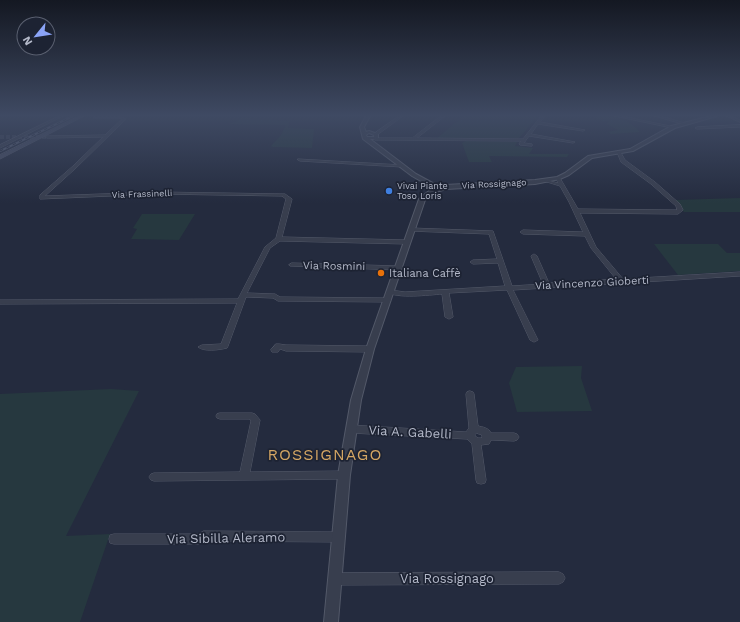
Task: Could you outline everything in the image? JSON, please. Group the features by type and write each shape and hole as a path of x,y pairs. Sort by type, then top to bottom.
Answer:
{"main road":[{"path":"0,157 24,145"}],"street":[{"name":"Via Frassinelli","path":"98,145 75,165 63,179 42,196 42,198 158,193 283,195 289,199 279,239"},
{"path":"382,145 402,166 439,189"},
{"name":"Via Rossignago","path":"331,622 344,475 362,373 422,199 439,189 454,186 546,181 560,182 566,174 590,157 619,152 641,145"},
{"path":"576,211 678,212 680,208 678,205 653,183 623,161 619,152"},
{"path":"300,160 402,166"},
{"path":"560,182 593,247 620,281"},
{"path":"411,230 491,232 510,290 534,340"},
{"path":"523,232 586,234"},
{"path":"202,347 221,348 224,346 242,298 268,247 279,239 407,242"},
{"path":"534,256 547,286"},
{"path":"473,262 501,261"},
{"name":"Via Rosmini","path":"292,265 399,268"},
{"name":"Via Vincenzo Gioberti","path":"389,296 445,291 740,274"},
{"path":"445,291 449,317"},
{"path":"0,302 242,298 275,296 278,299 389,296"},
{"path":"275,350 279,346 286,348 370,349"},
{"path":"470,394 474,436 481,480"},
{"path":"220,416 252,416 256,420 244,476"},
{"name":"Via A. Gabelli","path":"351,429 474,436 484,431 488,436 514,437"},
{"name":"Via A. Gabelli","path":"474,436 483,442 488,439 488,436"},
{"path":"154,477 344,475"},
{"name":"Via Sibilla Aleramo","path":"114,539 199,539 204,536 338,537"},
{"name":"Via Rossignago","path":"335,579 559,578"}],"shaded area":[{"path":"272,145 312,145 312,148 271,146"},
{"path":"463,145 515,145 533,148 529,154 569,154 567,157 489,156 492,162 469,162"},
{"path":"740,198 740,212 684,212 675,200"},
{"path":"142,214 195,214 179,240 131,239 137,229 133,228"},
{"path":"654,244 718,244 727,253 740,253 740,271 678,275"},
{"path":"582,366 581,378 592,411 517,412 509,383 516,367"},
{"path":"111,389 139,391 66,536 110,534 80,622 0,622 0,394"}],"railway":[{"path":"0,151 12,145"}],"place":[{"name":"Vivai Piante Toso Loris","path":"389,191"},
{"name":"Italiana Caffè","path":"381,273"}],"district":[{"name":"ROSSIGNAGO","path":"325,454"}]}
